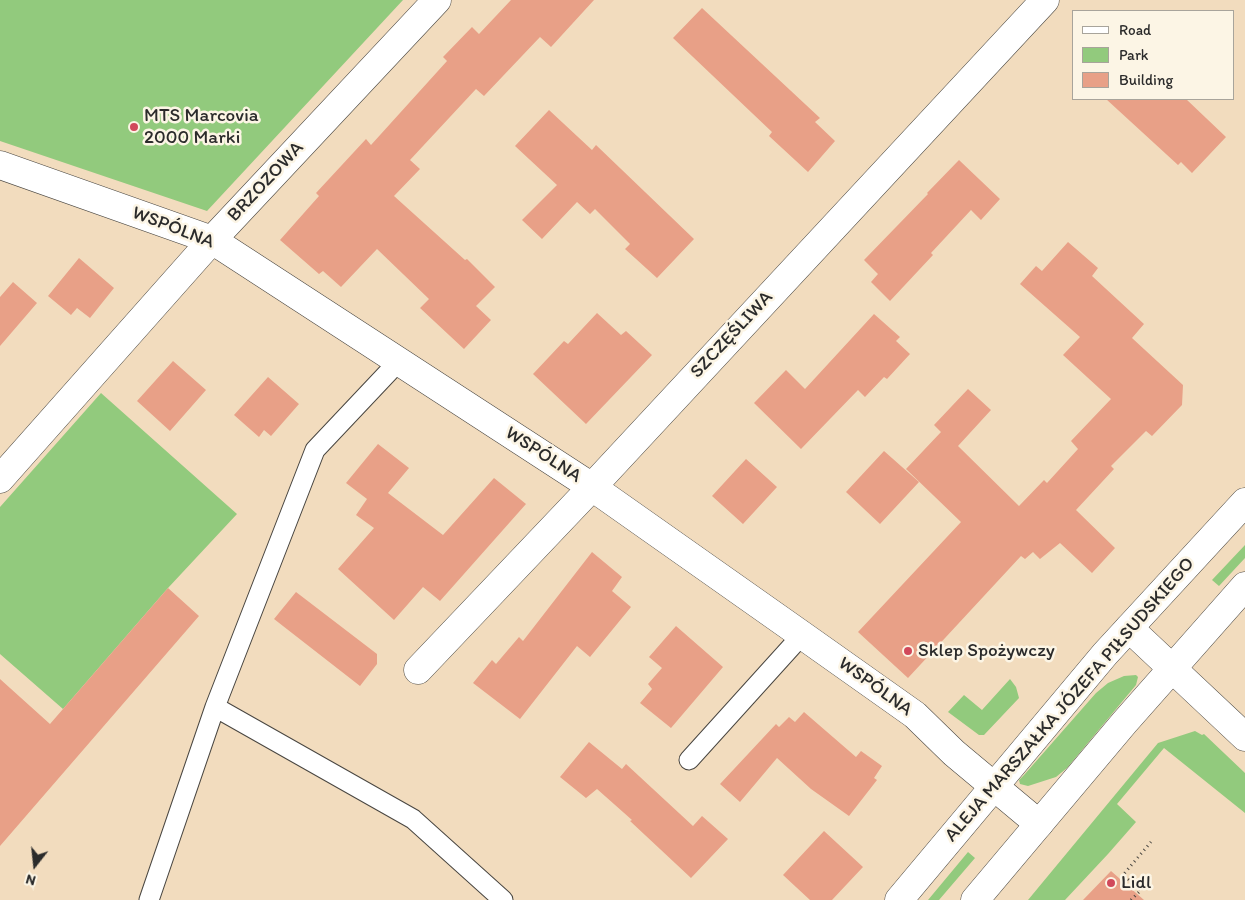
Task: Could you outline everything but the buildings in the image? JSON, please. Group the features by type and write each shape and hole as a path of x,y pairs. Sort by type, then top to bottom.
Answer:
{"street":[{"name":"BRZOZOWA","path":"0,479 212,240 437,0"},
{"name":"SZCZĘŚLIWA","path":"418,670 592,487 1045,0"},
{"name":"WSPÓLNA","path":"0,165 212,240 592,487 802,635 915,715 954,753 1040,824"},
{"name":"ALEJA MARSZAŁKA JÓZEFA PIŁSUDSKIEGO","path":"899,900 1072,692 1128,628 1245,502"},
{"path":"975,900 1245,586"},
{"path":"1128,628 1245,737"}],"lane":[{"path":"148,900 215,707 315,450 399,361"},
{"path":"689,760 802,635"},
{"path":"215,707 413,819 503,900"}],"path":[{"path":"1131,900 1141,890 1123,875 1151,842"}],"green space":[{"path":"0,0 403,0 207,211 0,141"},
{"path":"101,393 237,514 168,588 63,709 0,654 0,507"},
{"path":"1245,545 1245,558 1219,586 1212,580"},
{"path":"1136,675 1138,677 1136,685 1067,768 1056,777 1028,786 1020,784 1019,780 1096,693 1108,683 1124,676"},
{"path":"1010,679 1016,687 1019,698 984,735 979,735 948,712 964,695 982,710"},
{"path":"1195,731 1202,735 1204,734 1245,773 1245,813 1164,748 1117,804 1136,822 1108,854 1065,900 1028,900 1158,743"},
{"path":"968,852 975,858 939,900 928,900"}],"place":[{"name":"MTS Marcovia 2000 Marki","path":"134,127"},
{"name":"Sklep Spożywczy","path":"908,651"},
{"name":"Lidl","path":"1111,883"}]}
